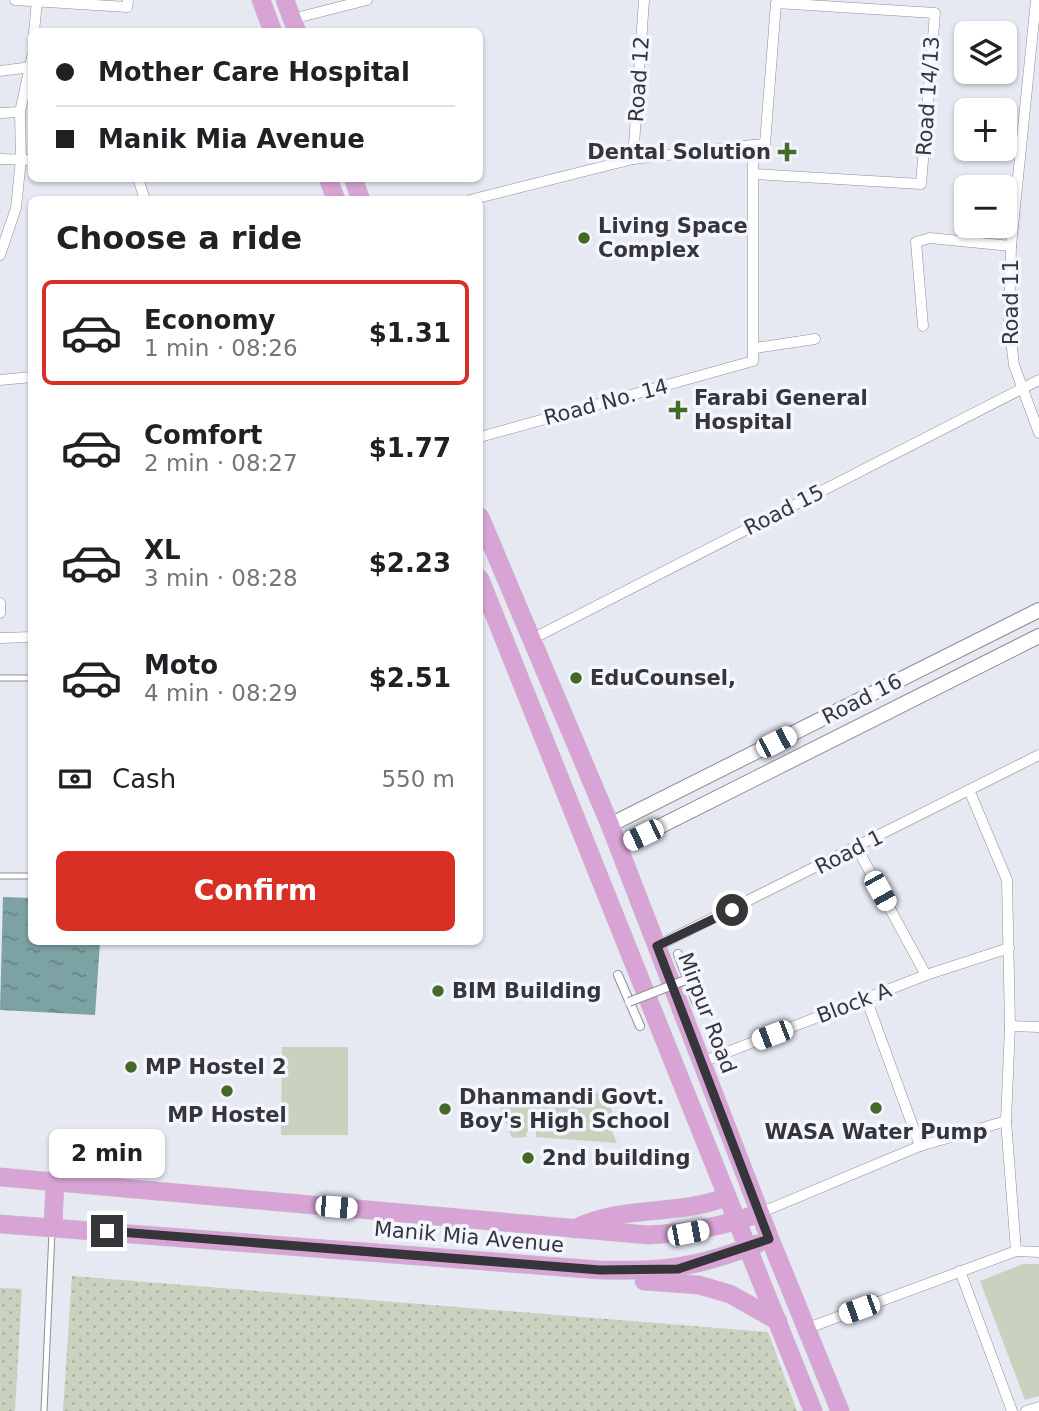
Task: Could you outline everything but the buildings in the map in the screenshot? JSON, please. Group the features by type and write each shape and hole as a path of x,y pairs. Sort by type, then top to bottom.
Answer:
{"highway":[{"path":"261,0 272,28"},
{"path":"285,0 294,25"},
{"name":"Mirpur Road","path":"483,524 619,847 769,1239 840,1411"},
{"path":"483,586 813,1411"},
{"path":"585,836 610,825"},
{"name":"Manik Mia Avenue","path":"0,1177 648,1235 688,1233 736,1222 760,1213"},
{"path":"53,1227 55,1182"},
{"name":"Manik Mia Avenue","path":"574,1229 596,1218 615,1213 689,1209 726,1197"},
{"name":"Manik Mia Avenue","path":"0,1224 600,1270 678,1269 769,1239"},
{"name":"Manik Mia Avenue","path":"600,1270 650,1282 708,1287 730,1294 778,1321"}],"main road":[{"name":"Road 16","path":"610,825 1039,610"},
{"name":"Road 16","path":"619,847 1039,636"},
{"path":"870,695 882,715"}],"street":[{"path":"15,0 127,7 128,0"},
{"path":"294,25 367,0"},
{"name":"Road 12","path":"633,159 644,0"},
{"name":"Road 11","path":"1037,0 1011,246 1009,344 1039,433"},
{"path":"34,28 37,1"},
{"name":"Road 14/13","path":"753,145 765,144 776,3 934,13 921,184 754,174"},
{"path":"0,71 28,63"},
{"path":"0,255 16,208 26,159 20,112 28,76"},
{"path":"0,113 20,112"},
{"path":"483,197 633,159 753,145 755,348 815,339"},
{"path":"0,159 26,159"},
{"path":"923,326 916,242 930,238 1011,246"},
{"name":"Road No. 14","path":"483,436 753,361 755,348"},
{"path":"0,380 28,377"},
{"name":"Road 15","path":"530,640 1039,380"},
{"path":"0,604 0,613"},
{"path":"0,638 28,637"},
{"name":"Road 1","path":"657,946 1039,755"},
{"path":"969,790 1007,880 1010,1026 1006,1121 1016,1251"},
{"path":"857,848 926,975"},
{"name":"Block A","path":"702,1062 926,975 1009,948"},
{"path":"678,954 697,1004"},
{"path":"618,975 640,1026"},
{"path":"629,1002 688,979"},
{"path":"866,998 920,1146"},
{"path":"1010,1026 1039,1027"},
{"path":"760,1213 920,1146 1006,1121"},
{"path":"808,1328 1016,1251 1039,1252"},
{"path":"960,1271 1012,1411"}],"lane":[{"path":"0,678 28,678"},
{"path":"0,876 28,876"},
{"path":"44,1411 53,1227"}],"shaded area":[{"path":"282,1047 348,1047 348,1135 281,1135"},
{"path":"531,1092 532,1097 549,1097 550,1092 605,1093 614,1116 607,1120 617,1143 536,1137 536,1131 527,1131 526,1137 512,1138 495,1094"},
{"path":"1023,1264 1039,1264 1039,1396 1025,1400 980,1281"},
{"path":"72,1276 768,1332 797,1411 63,1411"},
{"path":"0,1288 22,1289 15,1411 0,1411"}],"water":[{"path":"3,897 28,898 28,945 100,945 95,1015 0,1010"}],"place":[{"name":"Dental Solution","path":"787,152"},
{"name":"Living Space Complex","path":"584,238"},
{"name":"Farabi General Hospital","path":"678,410"},
{"name":"EduCounsel,","path":"576,678"},
{"name":"BIM Building","path":"438,991"},
{"name":"MP Hostel 2","path":"131,1067"},
{"name":"MP Hostel","path":"227,1091"},
{"name":"WASA Water Pump","path":"876,1108"},
{"name":"Dhanmandi Govt. Boy's High School","path":"445,1109"},
{"name":"2nd building","path":"528,1158"}],"route":[{"path":"107,1231 600,1270 657,1272 704,1263 769,1239 657,946 732,910"}]}
